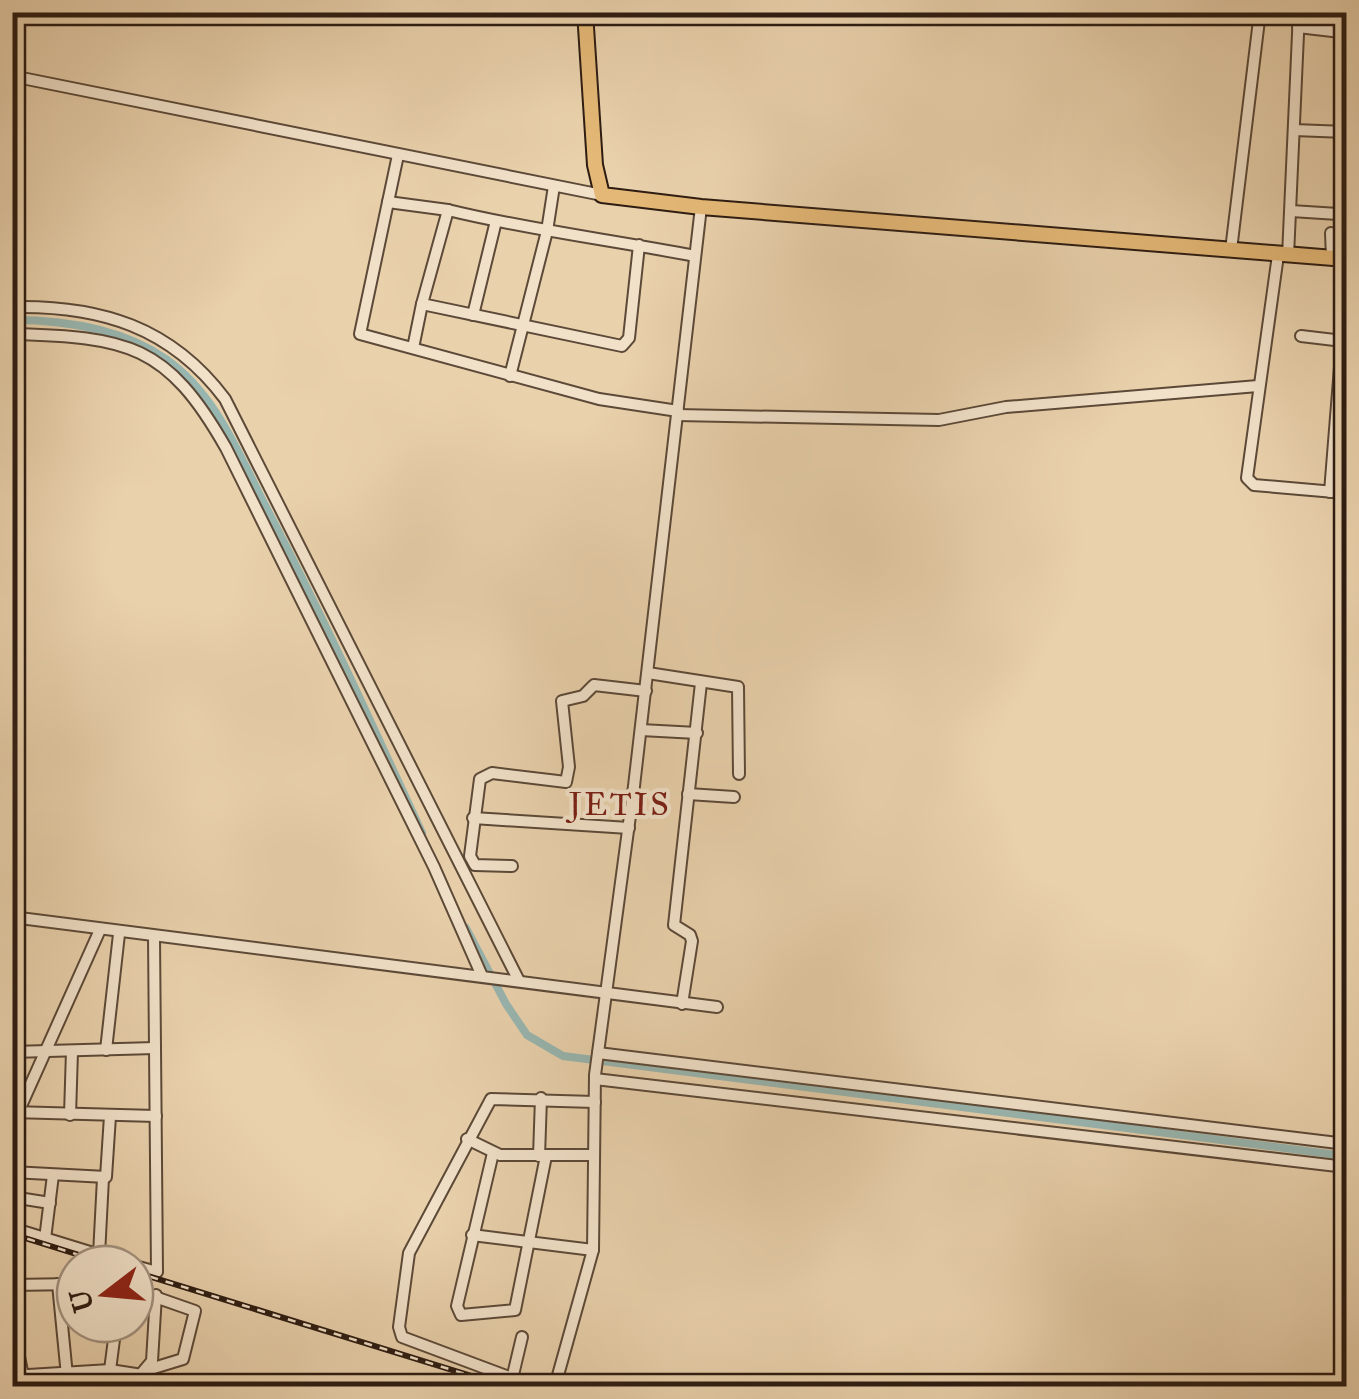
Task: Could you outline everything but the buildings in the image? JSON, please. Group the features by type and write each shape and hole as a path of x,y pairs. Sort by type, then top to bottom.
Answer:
{"main road":[{"path":"585,12 596,165 602,195 701,207 1339,259"}],"street":[{"path":"1231,250 1260,12"},
{"path":"1299,12 1291,211 1258,386 1248,482 1346,493"},
{"path":"1298,27 1341,32"},
{"path":"12,76 602,195"},
{"path":"1294,130 1346,132"},
{"path":"398,155 360,334 510,376 625,405 678,413 939,420 1006,407 1258,386"},
{"path":"510,376 547,230 554,186"},
{"path":"388,202 695,256"},
{"path":"555,1386 593,1250 595,1077 646,691 701,207"},
{"path":"1291,211 1338,214 1343,208"},
{"path":"413,348 448,210"},
{"path":"473,316 496,221"},
{"path":"1331,233 1339,259"},
{"path":"422,304 626,344 639,245"},
{"path":"1330,492 1343,385 1346,292"},
{"path":"12,307 72,308 104,314 153,332 185,356 231,409 514,980"},
{"path":"12,334 112,342 150,357 172,372 210,421 485,976"},
{"path":"1301,336 1343,341"},
{"path":"272,543 293,534"},
{"path":"648,674 738,687 739,774"},
{"path":"682,1004 692,941 674,925 701,683"},
{"path":"475,865 469,846 478,784 487,774 567,782 563,700 583,696 594,686 646,691"},
{"path":"641,730 696,732"},
{"path":"688,794 734,797"},
{"path":"473,818 629,828"},
{"path":"464,874 475,865 512,866"},
{"path":"12,917 99,932 717,1007"},
{"path":"12,1126 99,932"},
{"path":"106,1050 119,934"},
{"path":"154,937 155,1272"},
{"path":"12,1052 155,1048"},
{"path":"70,1115 72,1051"},
{"path":"598,1055 1346,1144"},
{"path":"595,1077 1346,1168"},
{"path":"493,1154 456,1310 461,1315 515,1310 532,1243 543,1156 540,1098"},
{"path":"533,1386 411,1343 399,1330 408,1253 467,1139 492,1100 595,1102"},
{"path":"15,1112 156,1116"},
{"path":"12,1172 102,1178 108,1175 110,1116"},
{"path":"1166,1145 1169,1124"},
{"path":"467,1139 493,1154 594,1155"},
{"path":"45,1239 53,1175"},
{"path":"99,1244 102,1178"},
{"path":"12,1197 50,1204"},
{"path":"12,1228 62,1244"},
{"path":"472,1235 593,1250"},
{"path":"12,1285 55,1284"},
{"path":"16,1377 110,1370 144,1373 178,1363 188,1353 193,1307 156,1295 152,1360 144,1373 131,1386"},
{"path":"12,1323 14,1386"},
{"path":"512,1379 522,1337"},
{"path":"64,1344 68,1386"},
{"path":"110,1370 113,1344"}],"waterway":[{"path":"12,320 72,324 130,340 166,359 199,390 225,427 287,549 422,833"},
{"path":"466,928 527,1035 563,1056 1346,1156"}],"railway":[{"path":"12,1234 55,1247"},
{"path":"155,1278 504,1386"}],"district":[{"name":"JETIS","path":"620,804"}]}
